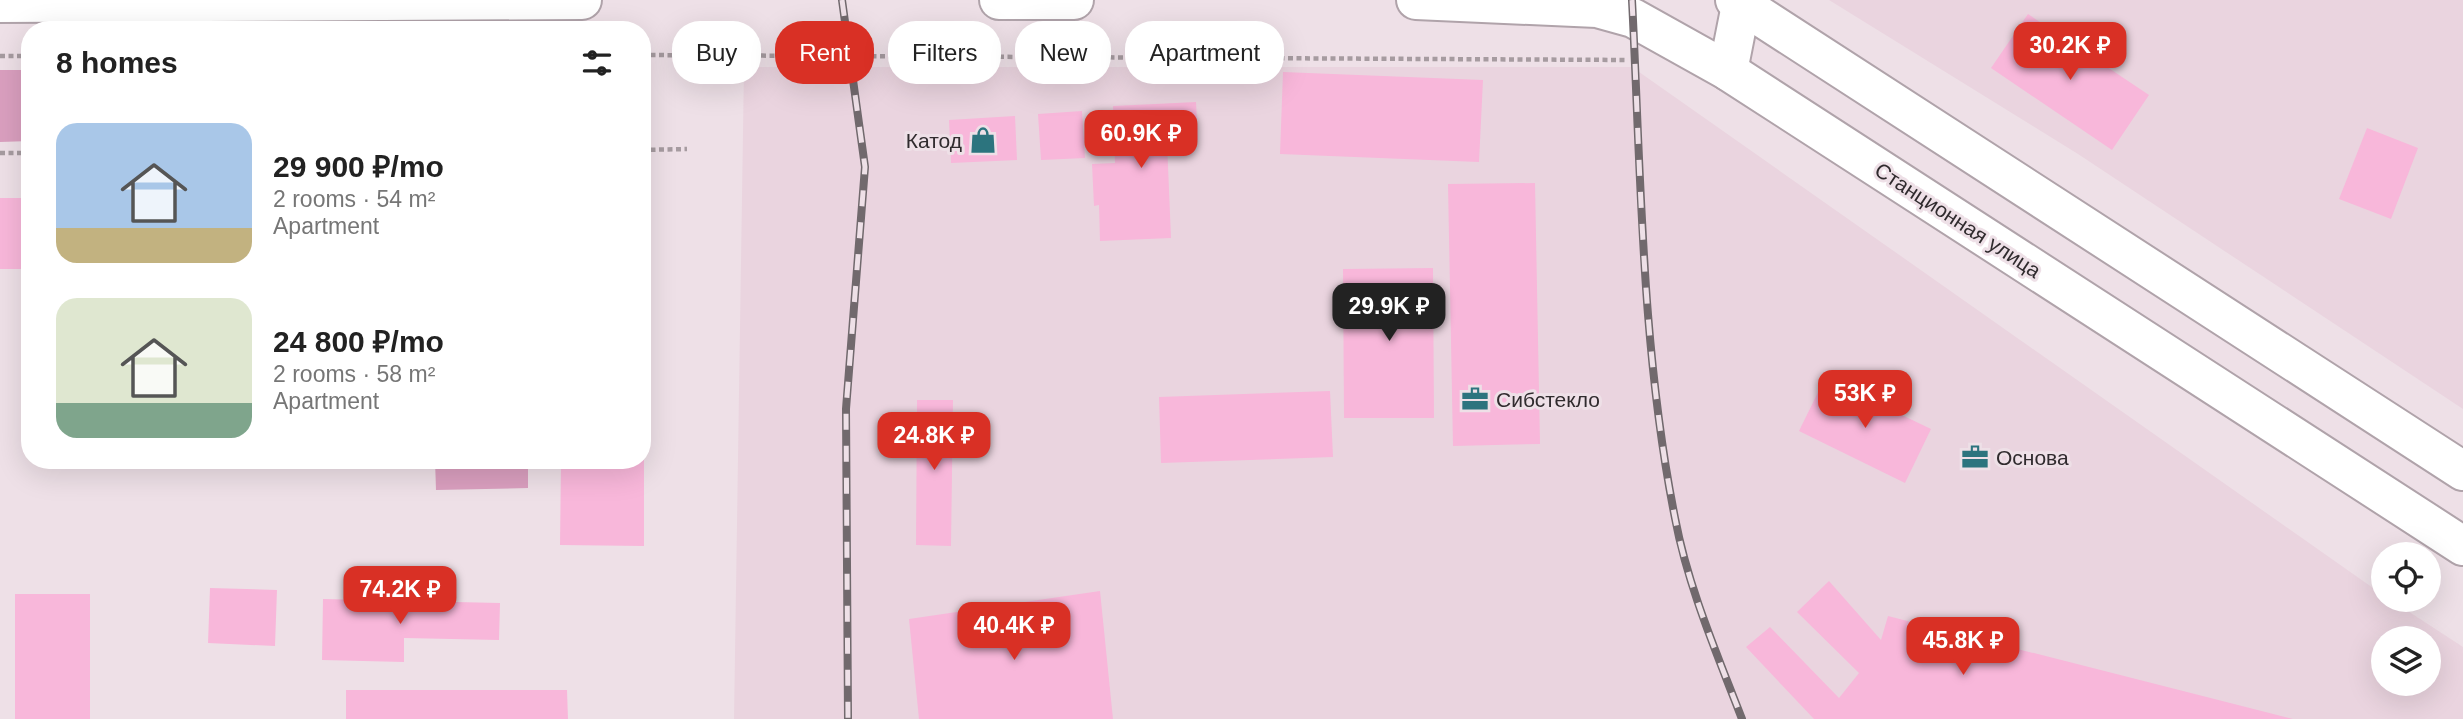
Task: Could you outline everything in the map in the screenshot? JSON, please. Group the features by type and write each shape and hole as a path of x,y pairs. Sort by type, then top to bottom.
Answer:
{"main road":[{"path":"0,3 582,0"},
{"path":"999,0 1074,0"},
{"name":"Станционная улица","path":"1416,0 1597,8 1633,18 1728,71 2463,546"},
{"path":"1728,71 1740,1 2463,471"}],"path":[{"path":"651,55 849,55 1028,59 1594,58"},
{"path":"0,56 21,56"},
{"path":"651,150 687,149"},
{"path":"0,153 21,153"}],"shaded area":[{"path":"1829,0 2463,0 2463,409 2078,154"},
{"path":"761,67 775,67 775,84 874,84 874,67 888,67 888,84 1001,84 1001,67 1015,67 1015,84 1111,84 1111,67 1125,67 1125,84 1284,84 1284,67 1632,67 2371,587 2371,612 2409,612 2431,626 2371,626 2371,696 2441,696 2441,633 2463,647 2463,719 734,719 744,84 761,84"},
{"path":"0,70 21,70 21,141 0,142"},
{"path":"435,469 528,469 528,488 436,490"}],"building":[{"path":"2028,14 2149,95 2112,150 1991,68"},
{"path":"1284,72 1483,80 1479,162 1280,154"},
{"path":"1196,102 1198,140 1167,142 1171,238 1100,241 1099,205 1094,206 1092,164 1115,163 1113,106"},
{"path":"1082,111 1085,158 1041,160 1038,114"},
{"name":"Катод","path":"1015,116 1017,160 951,163 949,120"},
{"path":"2367,128 2418,148 2391,219 2339,199"},
{"path":"1535,183 1540,444 1453,446 1448,184"},
{"path":"0,198 21,198 21,269 0,269"},
{"path":"1433,268 1434,418 1344,418 1343,269"},
{"path":"1825,378 1931,429 1905,483 1799,431"},
{"path":"1330,391 1333,457 1161,463 1159,397"},
{"path":"917,400 953,400 951,546 916,545"},
{"path":"561,469 644,469 644,546 560,545"},
{"path":"1829,581 1881,640 1888,616 2293,719 1814,719 1746,647 1770,627 1839,698 1859,673 1797,612"},
{"path":"210,588 277,590 275,646 208,643"},
{"path":"1100,591 1113,719 919,719 909,619"},
{"path":"15,594 90,594 90,719 15,719"},
{"path":"323,599 500,603 499,640 404,638 404,662 322,660"},
{"path":"346,690 567,690 568,719 346,719"}],"railway":[{"path":"842,0 865,167 846,409 848,719"},
{"path":"1632,0 1644,260 1655,389 1664,454 1687,569 1742,719"}],"place":[{"name":"Катод","path":"983,140"},
{"name":"Сибстекло","path":"1475,399"},
{"name":"Основа","path":"1975,457"}]}
